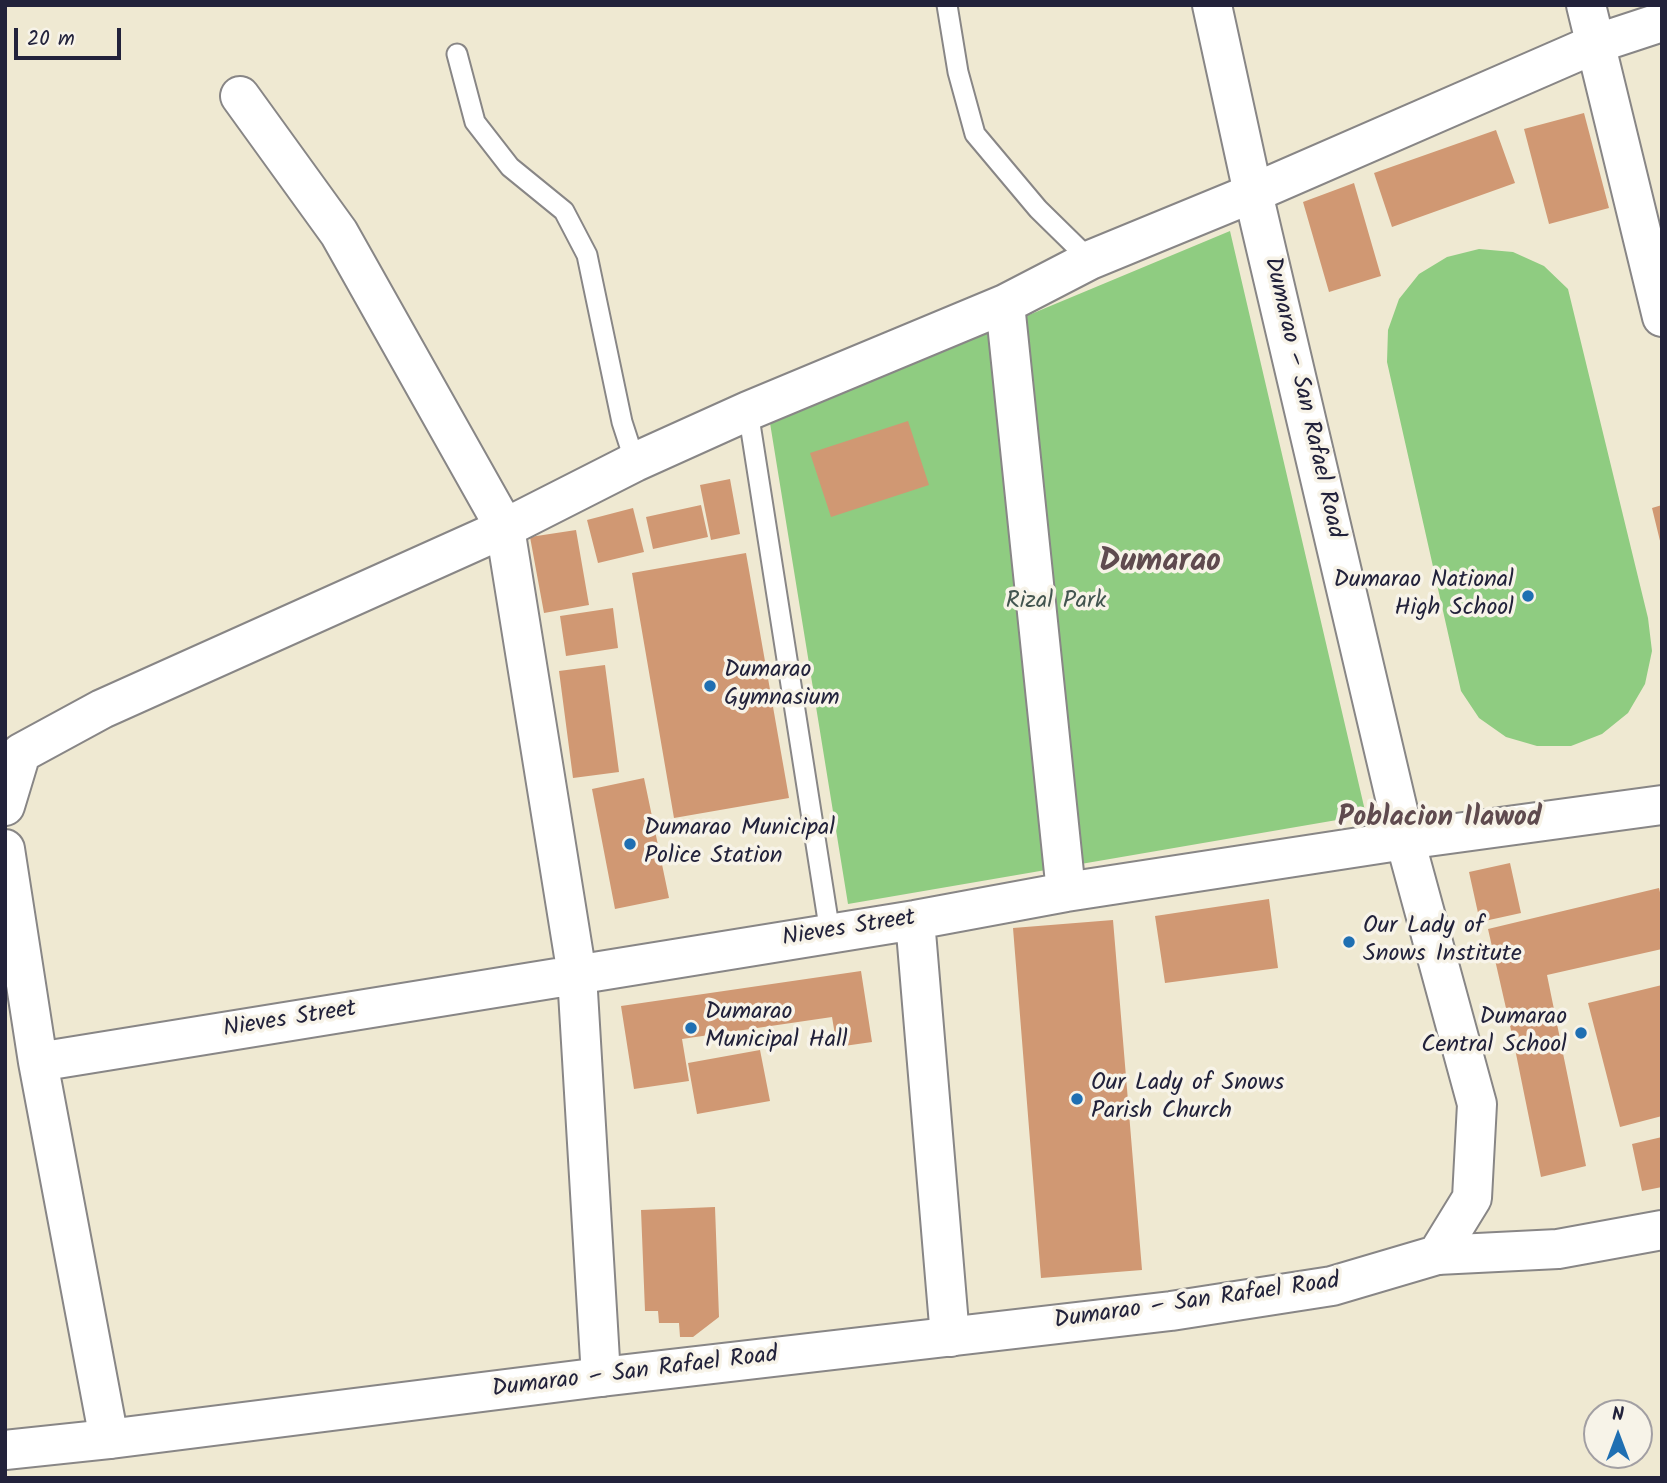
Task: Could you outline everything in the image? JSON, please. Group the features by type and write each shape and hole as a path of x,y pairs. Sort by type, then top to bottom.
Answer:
{"street":[{"name":"Dumarao – San Rafael Road","path":"5,1450 1171,1311 1332,1286 1437,1255 1472,1198 1477,1104 1405,840 1253,193 1212,5"},
{"path":"1586,5 1662,317"},
{"path":"5,806 13,754 102,709 505,528 635,462 747,411 1004,304 1090,260 1253,193 1594,44 1662,22"},
{"path":"240,96 339,233 505,528 577,975 601,1377"},
{"path":"1004,304 1066,892"},
{"name":"Nieves Street","path":"38,1062 915,920 1066,892 1405,840 1662,805"},
{"path":"5,849 38,1062 109,1439"},
{"path":"915,920 950,1337"},
{"path":"1437,1255 1558,1249 1662,1230"}],"lane":[{"path":"947,5 958,72 975,134 1038,209 1090,260"},
{"path":"457,54 475,122 510,167 564,211 587,255 622,422 635,462"},
{"path":"747,411 830,933"}],"green space":[{"name":"Rizal Park","path":"1230,231 1366,815 848,904 770,423"},
{"path":"1479,249 1513,252 1544,266 1568,289 1648,618 1652,651 1645,684 1628,713 1602,734 1571,746 1537,746 1506,737 1479,718 1461,691 1387,362 1388,330 1399,299 1419,274 1447,257"}],"building":[{"path":"1584,113 1609,208 1549,224 1524,129"},
{"path":"1496,130 1515,183 1392,227 1374,173"},
{"path":"1354,183 1381,276 1329,292 1303,202"},
{"path":"908,421 929,485 831,517 810,453"},
{"path":"730,479 740,534 711,540 700,485"},
{"path":"701,505 708,537 653,549 646,517"},
{"path":"1662,505 1662,545 1661,545 1652,508"},
{"path":"633,508 644,552 598,563 587,520"},
{"path":"576,530 589,605 544,613 530,537"},
{"name":"Dumarao Gymnasium","path":"746,553 789,798 674,818 632,573"},
{"path":"613,608 618,648 566,656 560,616"},
{"path":"605,665 619,772 573,778 559,671"},
{"name":"Dumarao Municipal Police Station","path":"644,778 669,898 615,909 592,789"},
{"path":"1510,863 1521,913 1480,922 1469,872"},
{"path":"1659,888 1662,901 1662,949 1547,975 1586,1166 1541,1177 1488,929"},
{"path":"1269,899 1278,968 1165,983 1155,916"},
{"name":"Our Lady of Snows Parish Church","path":"1113,920 1142,1270 1041,1278 1013,928"},
{"name":"Dumarao Municipal Hall","path":"861,971 872,1042 837,1047 832,1017 682,1039 689,1081 634,1089 621,1006"},
{"path":"1662,985 1662,1116 1620,1127 1588,1003"},
{"path":"760,1050 770,1101 697,1114 688,1063"},
{"path":"1662,1137 1662,1187 1642,1191 1632,1144"},
{"path":"715,1207 719,1317 693,1337 680,1337 679,1323 659,1323 658,1311 645,1311 641,1210"}],"place":[{"name":"Dumarao National High School","path":"1528,596"},
{"name":"Dumarao Gymnasium","path":"710,686"},
{"name":"Dumarao Municipal Police Station","path":"630,844"},
{"name":"Our Lady of Snows Institute","path":"1349,942"},
{"name":"Dumarao Municipal Hall","path":"691,1028"},
{"name":"Dumarao Central School","path":"1581,1033"},
{"name":"Our Lady of Snows Parish Church","path":"1077,1099"}],"district":[{"name":"Dumarao","path":"1160,565"},
{"name":"Poblacion Ilawod","path":"1440,820"}]}
